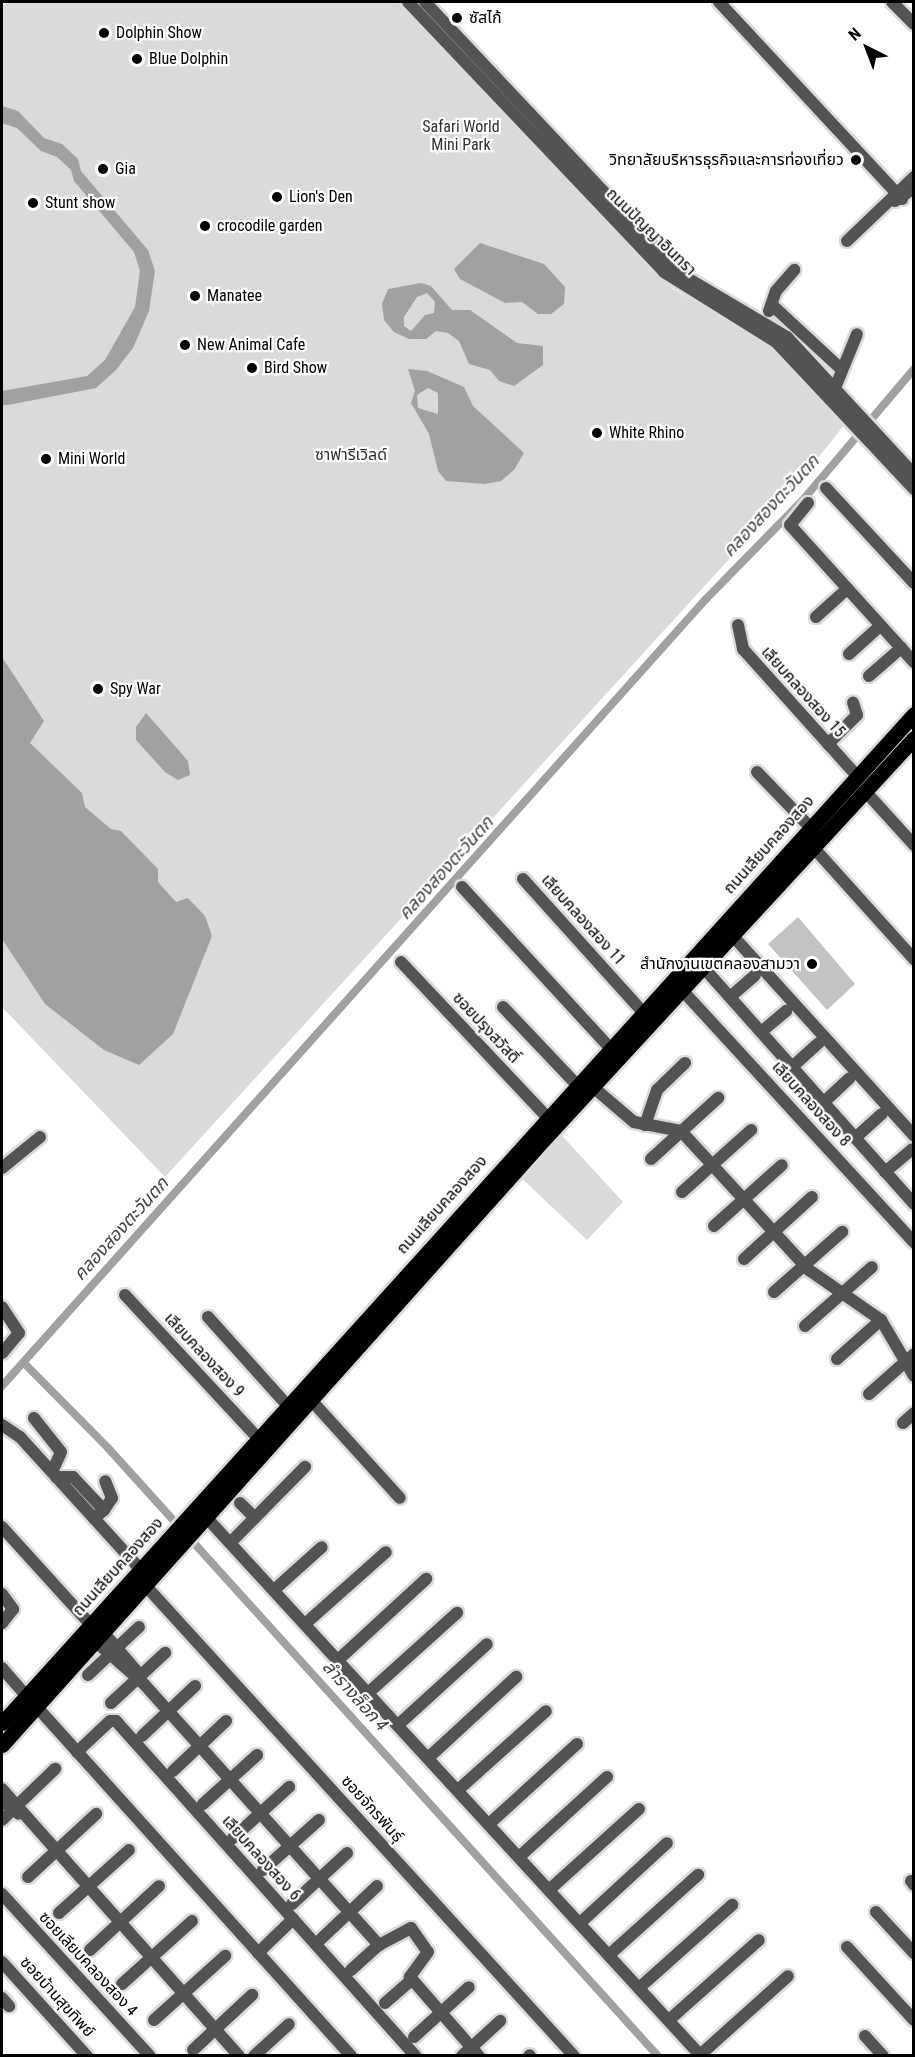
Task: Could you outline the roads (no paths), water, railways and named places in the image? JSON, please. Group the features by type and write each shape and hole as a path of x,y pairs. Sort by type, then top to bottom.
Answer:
{"main road":[{"name":"ถนนเลียบคลองสอง","path":"2,1723 31,1701 145,1585 593,1087 813,847 844,801 857,776 914,714"},
{"name":"ถนนเลียบคลองสอง","path":"96,1633 140,1569 546,1116 810,827 844,801 865,790 914,738"},
{"name":"ถนนเลียบคลองสอง","path":"2,1745 31,1701"}],"street":[{"name":"ถนนปัญญาอินทรา","path":"408,2 664,272 776,342 914,474"},
{"name":"ถนนปัญญาอินทรา","path":"424,2 682,275 765,321 787,337 835,388 850,412"},
{"path":"718,2 899,196"},
{"path":"892,2 914,24"},
{"path":"899,196 914,177"},
{"path":"847,241 888,203 914,188"},
{"path":"765,321 776,291 794,270"},
{"path":"772,305 841,369"},
{"path":"835,388 856,334"},
{"name":"ถนนปัญญาอินทรา","path":"866,429 914,489"},
{"path":"826,488 914,583"},
{"path":"808,503 790,525 914,662"},
{"path":"816,617 847,590"},
{"name":"เลียบคลองสอง 15","path":"738,625 743,649 857,776"},
{"path":"849,654 880,626"},
{"path":"869,676 901,648"},
{"path":"828,744 857,715 854,703"},
{"path":"757,772 810,827"},
{"path":"865,790 914,845"},
{"path":"813,847 914,960"},
{"name":"เลียบคลองสอง 11","path":"523,879 642,1011"},
{"path":"462,887 609,1047"},
{"path":"732,935 913,1142 885,1172"},
{"name":"ซอยปรุงสวัสดิ์","path":"401,962 546,1116"},
{"path":"703,967 914,1204"},
{"path":"730,997 755,975"},
{"name":"เลียบคลองสอง 8","path":"682,990 914,1242"},
{"path":"502,1007 576,1084"},
{"path":"761,1032 786,1011"},
{"path":"792,1067 819,1043"},
{"path":"645,1125 657,1090 685,1063"},
{"path":"824,1102 850,1078"},
{"path":"593,1087 634,1122 681,1131 805,1264 881,1320 909,1358 914,1376"},
{"path":"651,1159 718,1098"},
{"path":"855,1138 882,1114"},
{"path":"682,1192 751,1130"},
{"path":"2,1168 40,1137"},
{"path":"714,1226 782,1165"},
{"path":"744,1259 812,1197"},
{"path":"774,1292 842,1232"},
{"path":"805,1326 872,1267"},
{"name":"เลียบคลองสอง 9","path":"125,1295 258,1438"},
{"path":"2,1307 19,1333 2,1353"},
{"path":"208,1317 287,1405"},
{"path":"837,1359 881,1320"},
{"path":"869,1394 909,1358"},
{"path":"311,1400 400,1498"},
{"path":"903,1423 914,1413"},
{"path":"34,1418 62,1452 54,1474"},
{"path":"2,1425 16,1432 54,1474 72,1477 140,1569"},
{"path":"230,1543 305,1467"},
{"path":"99,1514 112,1498 105,1481"},
{"path":"240,1503 255,1518"},
{"path":"206,1516 701,2055 788,1976"},
{"path":"2,1527 379,1945"},
{"path":"274,1590 322,1547"},
{"path":"304,1624 386,1552"},
{"path":"338,1660 426,1579"},
{"name":"ซอยจักรพันธุ์","path":"145,1585 574,2055"},
{"path":"2,1594 13,1610 2,1623"},
{"path":"369,1693 458,1613"},
{"path":"88,1676 139,1627"},
{"path":"398,1725 487,1644"},
{"path":"111,1703 140,1680 165,1653"},
{"path":"2,1668 351,2055"},
{"path":"428,1758 516,1677"},
{"path":"142,1736 195,1686"},
{"path":"458,1790 546,1711"},
{"name":"เลียบคลองสอง 6","path":"77,1752 110,1721 116,1721 416,2055"},
{"path":"173,1771 226,1721"},
{"path":"489,1824 577,1744"},
{"path":"203,1804 257,1755"},
{"path":"2,1820 16,1810 56,1769"},
{"path":"519,1857 607,1777"},
{"path":"233,1838 289,1787"},
{"path":"2,1789 16,1810 239,2055"},
{"path":"2,1801 16,1810"},
{"path":"549,1890 639,1809"},
{"path":"28,1877 96,1814"},
{"path":"263,1870 319,1820"},
{"path":"579,1923 667,1843"},
{"path":"59,1913 129,1850"},
{"path":"292,1904 347,1853"},
{"path":"609,1955 698,1875"},
{"path":"90,1950 159,1886"},
{"path":"321,1939 377,1886"},
{"name":"ซอยเลียบคลองสอง 4","path":"2,1894 150,2055"},
{"path":"639,1988 732,1905"},
{"path":"876,1912 914,1953"},
{"path":"258,1953 293,1919"},
{"path":"122,1984 192,1921"},
{"path":"351,1970 379,1945 411,1928 428,1952 411,1980 385,2003"},
{"path":"669,2020 759,1940"},
{"path":"847,1947 914,2020"},
{"path":"154,2020 225,1956"},
{"name":"ซอยบ้านสุขทิพย์","path":"2,1962 87,2055"},
{"path":"411,1980 441,2013 471,2053 500,2021"},
{"path":"414,2037 470,1987"},
{"path":"193,2050 252,1995"},
{"path":"254,2055 289,2024"},
{"path":"866,2036 883,2055"}],"waterway":[{"name":"คลองสองตะวันตก","path":"2,1386 705,600 802,501 914,369"},
{"name":"ลำรางล็อก 4","path":"24,1363 108,1448 658,2056"}],"place":[{"name":"ซัสไก้","path":"457,18"},
{"name":"Dolphin Show","path":"104,33"},
{"name":"Blue Dolphin","path":"137,59"},
{"name":"วิทยาลัยบริหารธุรกิจและการท่องเที่ยว","path":"856,160"},
{"name":"Gia","path":"103,169"},
{"name":"Lion's Den","path":"277,197"},
{"name":"Stunt show","path":"33,203"},
{"name":"crocodile garden","path":"205,226"},
{"name":"Manatee","path":"195,296"},
{"name":"New Animal Cafe","path":"185,345"},
{"name":"Bird Show","path":"252,368"},
{"name":"White Rhino","path":"597,433"},
{"name":"Mini World","path":"46,459"},
{"name":"Spy War","path":"98,689"},
{"name":"สำนักงานเขตคลองสามวา","path":"812,964"}],"park label":[{"name":"Safari World Mini Park","path":"461,136"},
{"name":"ซาฟารีเวิลด์","path":"351,455"}]}
